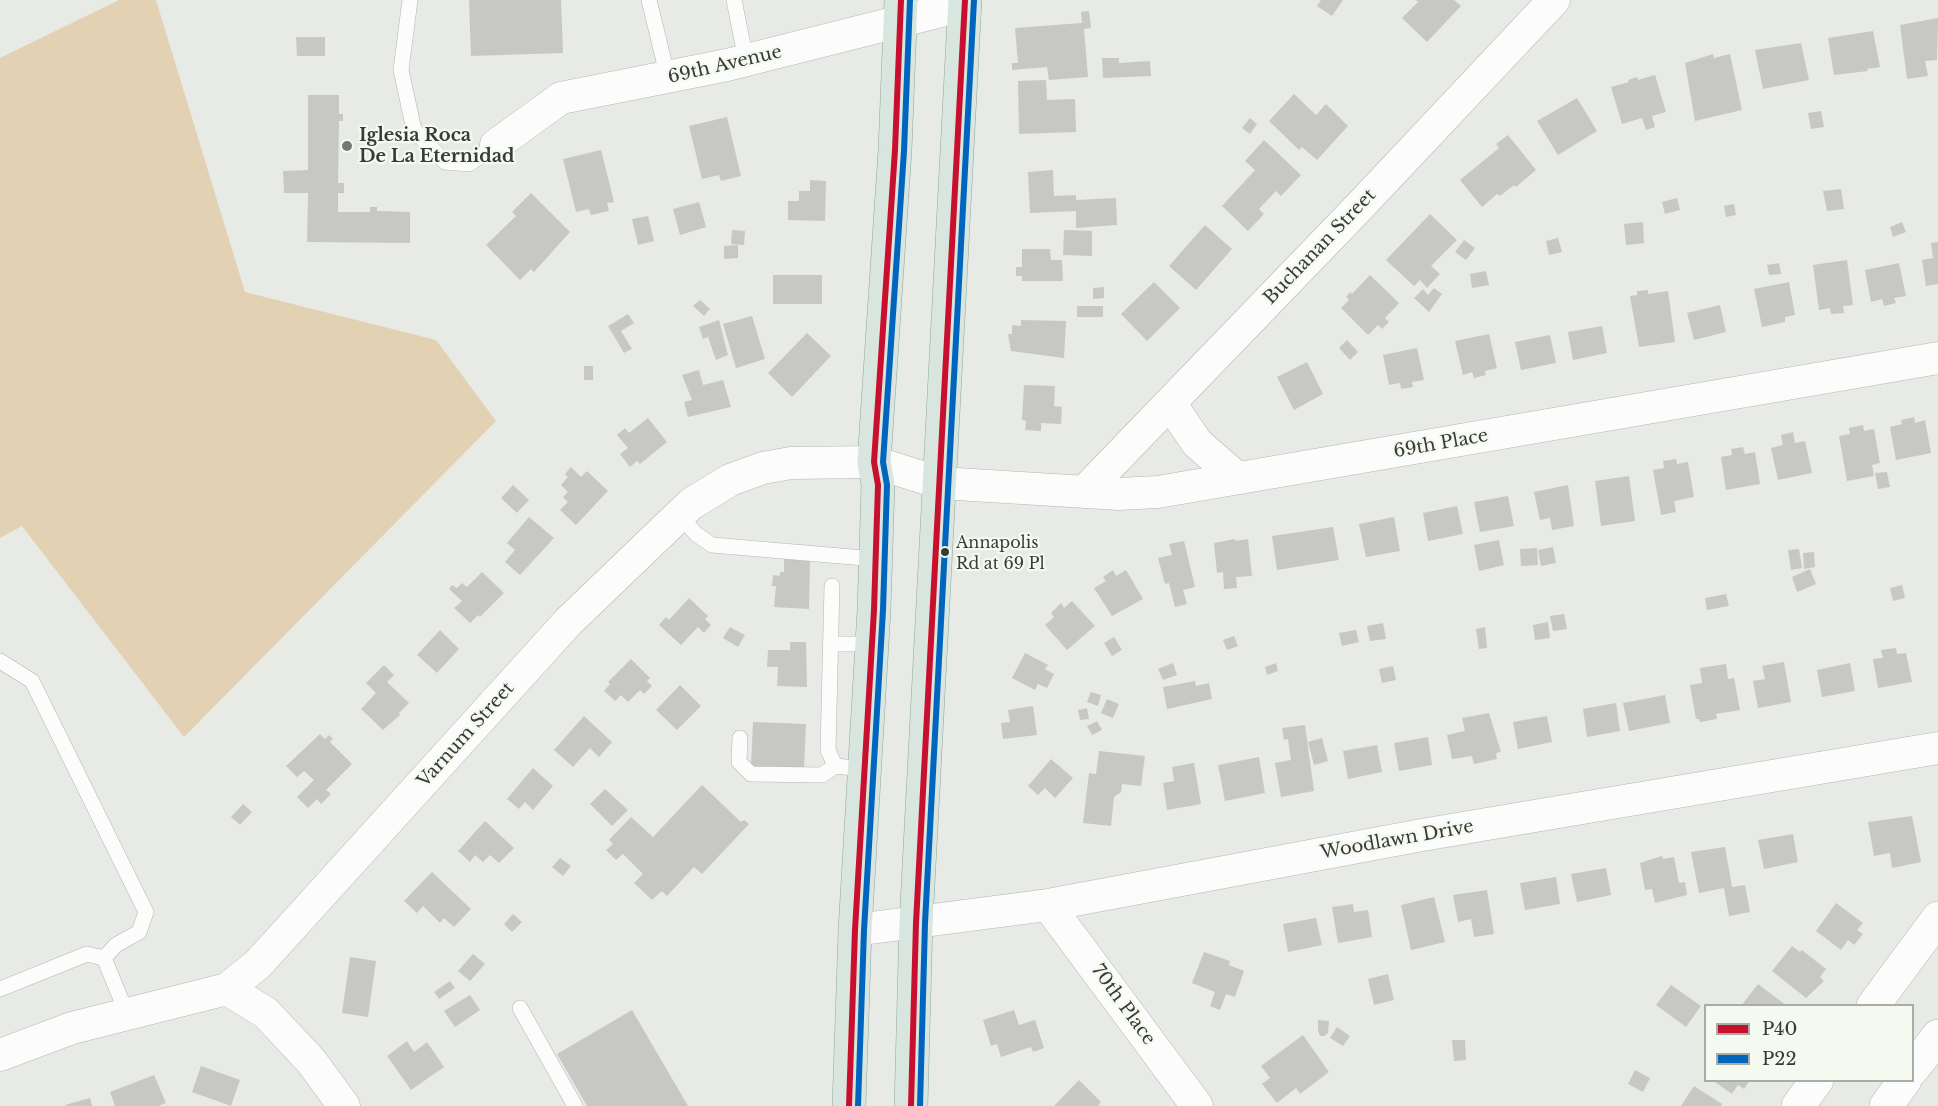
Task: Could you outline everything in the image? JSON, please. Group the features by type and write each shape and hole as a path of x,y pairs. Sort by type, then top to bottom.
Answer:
{"main road":[{"path":"911,1106 916,923 965,3"},
{"path":"849,1106 855,930 850,767 872,644 878,484 874,462 895,161 901,10"}],"street":[{"name":"Buchanan Street","path":"1084,492 1554,0"},
{"name":"69th Avenue","path":"496,145 561,98 668,78 746,60 901,10 965,3"},
{"name":"69th Place","path":"940,483 1119,494 1158,492 1938,358"},
{"path":"1170,403 1197,443 1236,477"},
{"name":"Varnum Street","path":"0,1055 72,1028 227,988 266,956 568,622 680,515 730,480 763,468 791,463 874,462 940,483"},
{"name":"Woodlawn Drive","path":"855,930 1048,904 1422,835 1938,748"},
{"name":"70th Place","path":"1048,904 1197,1106"},
{"path":"1874,1004 1938,918"},
{"path":"227,988 266,1013 311,1061 344,1106"},
{"path":"1914,1067 1938,1036"},
{"path":"1798,1106 1816,1082"},
{"path":"1886,1106 1904,1082"}],"lane":[{"path":"410,0 401,70 414,130 445,162 470,164 496,145"},
{"path":"649,0 668,78"},
{"path":"734,0 746,60"},
{"path":"680,515 696,534 712,545 876,559"},
{"path":"832,586 828,750 850,767"},
{"path":"831,644 872,644"},
{"path":"0,662 32,681 146,912 139,933 116,945 104,958"},
{"path":"740,738 739,762 751,774 822,775 850,767"},
{"path":"0,989 87,954 104,958"},
{"path":"104,958 127,1014"},
{"path":"520,1008 575,1106"}],"shaded area":[{"path":"119,0 156,0 245,292 436,340 496,421 184,737 22,526 0,538 0,58"}],"building":[{"path":"469,0 561,0 563,53 471,56"},
{"path":"1321,0 1343,0 1332,16 1317,6"},
{"path":"1416,0 1454,0 1461,6 1427,42 1402,18 1418,2"},
{"path":"1089,11 1091,28 1084,29 1088,77 1049,80 1047,67 1012,70 1012,63 1018,63 1015,28 1082,23 1081,12"},
{"path":"1938,18 1937,60 1925,61 1928,76 1907,79 1900,25"},
{"path":"1873,31 1880,67 1867,69 1868,71 1834,75 1828,38"},
{"path":"296,37 325,37 325,56 297,56"},
{"path":"1801,43 1809,80 1763,89 1755,50"},
{"path":"1713,54 1714,58 1730,54 1742,110 1695,121 1685,63"},
{"path":"1102,58 1119,58 1119,63 1150,61 1151,76 1103,78"},
{"path":"1655,75 1666,112 1652,116 1655,127 1646,130 1642,118 1622,124 1611,87 1637,77 1638,80"},
{"path":"1046,80 1047,100 1075,99 1076,132 1019,134 1018,81"},
{"path":"1294,94 1316,115 1326,104 1348,126 1317,160 1302,147 1299,150 1269,121"},
{"path":"308,95 339,95 339,114 343,114 343,121 339,121 338,183 344,183 344,193 338,193 338,212 370,212 370,207 377,207 377,211 410,212 410,243 307,242 308,193 284,193 283,171 308,170"},
{"path":"1577,98 1597,131 1558,155 1537,121"},
{"path":"1821,111 1824,127 1811,129 1808,113"},
{"path":"727,117 741,176 721,181 719,175 702,179 689,126"},
{"path":"1250,118 1257,124 1250,134 1242,128"},
{"path":"1508,135 1536,170 1516,187 1514,185 1500,196 1497,194 1482,207 1460,180 1499,148 1496,144"},
{"path":"1264,140 1301,175 1281,196 1276,191 1259,209 1264,214 1248,231 1222,206 1255,170 1245,161"},
{"path":"601,150 614,202 607,203 609,211 591,215 589,209 576,212 563,159"},
{"path":"1053,170 1054,196 1076,195 1076,200 1116,198 1117,225 1076,228 1076,211 1030,213 1028,172"},
{"path":"810,180 826,181 825,221 788,220 788,201 799,201 799,191 810,191"},
{"path":"1841,189 1844,209 1827,211 1823,191"},
{"path":"531,193 570,232 534,272 531,269 520,280 486,245 516,216 512,212"},
{"path":"1677,198 1680,210 1665,214 1662,202"},
{"path":"699,202 706,227 680,235 673,209"},
{"path":"1734,204 1736,215 1726,217 1724,206"},
{"path":"1430,214 1457,240 1431,266 1440,274 1427,288 1420,280 1414,286 1386,260"},
{"path":"648,216 654,241 638,245 632,219"},
{"path":"1643,222 1644,243 1626,245 1624,224"},
{"path":"1902,222 1906,232 1893,237 1890,227"},
{"path":"1205,225 1232,249 1196,290 1169,266"},
{"path":"732,230 745,231 744,245 731,244"},
{"path":"1064,230 1092,231 1092,256 1063,255"},
{"path":"1558,238 1562,252 1549,255 1546,241"},
{"path":"1464,240 1475,248 1466,260 1455,252"},
{"path":"1938,242 1938,284 1926,286 1922,260 1933,258 1931,243"},
{"path":"738,245 738,258 724,259 724,246"},
{"path":"1022,249 1050,249 1051,260 1062,260 1063,281 1022,281 1022,276 1016,276 1016,267 1022,267"},
{"path":"1847,260 1853,305 1843,306 1844,313 1831,314 1830,308 1819,310 1813,265"},
{"path":"1779,263 1781,274 1769,275 1767,265"},
{"path":"1899,263 1906,296 1894,298 1896,303 1884,306 1882,299 1871,302 1865,270"},
{"path":"1486,271 1489,285 1472,288 1470,274"},
{"path":"773,275 822,275 822,304 773,304"},
{"path":"1370,275 1399,303 1385,318 1389,322 1382,329 1378,325 1368,335 1341,308 1349,300 1346,297 1350,292 1352,294"},
{"path":"1154,282 1180,308 1147,341 1121,314"},
{"path":"1789,282 1795,315 1785,317 1785,322 1762,327 1754,289"},
{"path":"1104,287 1104,298 1093,299 1093,288"},
{"path":"1434,288 1442,294 1429,312 1414,298 1423,289 1428,295"},
{"path":"1648,290 1648,294 1668,291 1675,342 1639,347 1630,296 1637,295 1637,291"},
{"path":"700,300 710,309 704,316 693,306"},
{"path":"1720,305 1726,332 1694,340 1687,313"},
{"path":"1077,306 1103,306 1103,317 1077,317"},
{"path":"628,314 634,323 621,331 632,349 624,353 608,326"},
{"path":"752,316 765,359 736,368 723,324"},
{"path":"719,320 728,355 716,360 708,337 703,339 699,327"},
{"path":"1021,320 1066,321 1064,358 1011,351 1008,334 1012,334 1012,325 1021,326"},
{"path":"1602,326 1607,353 1573,360 1568,332"},
{"path":"807,333 831,356 792,397 768,373"},
{"path":"1489,334 1497,368 1485,371 1486,375 1474,378 1472,372 1463,375 1455,341"},
{"path":"1550,335 1556,363 1521,370 1515,342"},
{"path":"1347,340 1358,352 1350,360 1339,348"},
{"path":"1417,348 1424,380 1412,382 1413,387 1401,389 1400,383 1389,385 1383,355"},
{"path":"1307,362 1323,394 1294,410 1277,377"},
{"path":"584,366 593,366 593,380 584,380"},
{"path":"699,370 703,385 723,380 731,407 688,417 684,402 692,400 682,375"},
{"path":"1024,385 1055,386 1054,406 1062,407 1061,424 1041,423 1041,431 1025,430 1026,421 1022,420"},
{"path":"1914,417 1915,423 1925,420 1931,453 1896,460 1890,427 1902,424 1901,420"},
{"path":"648,418 667,442 640,464 637,461 630,467 620,454 628,448 617,435 625,428 629,433"},
{"path":"1863,425 1864,431 1874,429 1880,463 1872,465 1874,476 1847,481 1839,436 1850,434 1849,428"},
{"path":"1793,432 1795,443 1805,441 1812,473 1778,480 1771,448 1783,445 1781,435"},
{"path":"1743,447 1745,454 1755,452 1760,484 1726,490 1721,457 1732,455 1731,449"},
{"path":"1676,459 1677,464 1688,462 1694,497 1674,501 1676,512 1661,515 1653,470 1664,468 1663,461"},
{"path":"571,467 581,477 587,471 608,491 576,525 560,510 568,502 563,497 568,492 561,485 568,477 565,474"},
{"path":"1887,472 1890,487 1878,489 1875,473"},
{"path":"1629,476 1635,521 1601,526 1595,481"},
{"path":"513,485 529,500 517,513 501,498"},
{"path":"1568,485 1574,526 1552,530 1550,518 1540,520 1534,492"},
{"path":"1508,496 1514,526 1480,532 1474,502"},
{"path":"1457,506 1463,534 1428,541 1423,513"},
{"path":"529,517 554,538 520,575 505,562 515,550 507,543"},
{"path":"1394,517 1400,551 1366,557 1359,524"},
{"path":"1333,527 1339,560 1277,570 1272,536"},
{"path":"1235,539 1235,541 1248,539 1252,576 1236,577 1237,588 1224,589 1223,572 1217,573 1214,543"},
{"path":"1499,540 1504,565 1479,571 1474,545"},
{"path":"1184,541 1195,587 1183,590 1187,604 1175,607 1169,583 1165,584 1158,558 1172,555 1169,544"},
{"path":"1553,547 1556,563 1541,566 1538,550"},
{"path":"1537,548 1538,565 1521,566 1520,549"},
{"path":"1799,549 1802,568 1791,570 1788,550"},
{"path":"1814,552 1815,567 1804,569 1803,553"},
{"path":"784,558 810,560 809,609 774,607 776,586 772,586 773,575 780,576 780,572 784,572"},
{"path":"1810,569 1816,584 1797,592 1792,577"},
{"path":"1113,570 1116,576 1126,570 1143,599 1112,616 1094,588 1106,581 1103,577"},
{"path":"482,572 504,593 480,617 478,615 470,623 454,608 462,601 449,589 452,585 457,588 462,583 467,587"},
{"path":"1902,585 1905,598 1893,601 1890,588"},
{"path":"1726,594 1729,606 1707,610 1705,598"},
{"path":"689,598 708,616 705,619 711,625 704,633 698,627 681,645 659,625 666,617 669,620"},
{"path":"1072,601 1095,626 1067,650 1045,625 1054,617 1051,613 1061,603 1064,608"},
{"path":"1564,614 1567,629 1553,631 1550,616"},
{"path":"1548,622 1550,638 1535,640 1533,625"},
{"path":"1383,623 1386,639 1370,641 1367,626"},
{"path":"730,627 745,635 738,647 723,638"},
{"path":"1485,627 1487,648 1479,649 1476,629"},
{"path":"440,630 459,649 437,673 417,655"},
{"path":"1356,630 1359,642 1342,646 1339,633"},
{"path":"1234,636 1238,646 1227,650 1223,640"},
{"path":"1114,637 1122,650 1112,656 1104,643"},
{"path":"790,642 806,642 807,687 777,686 778,667 767,667 768,650 790,650"},
{"path":"1896,648 1897,654 1906,653 1912,682 1878,688 1873,659 1883,658 1881,650"},
{"path":"1025,653 1048,665 1045,669 1054,674 1047,688 1038,684 1035,690 1012,678"},
{"path":"631,659 650,678 647,681 652,686 644,694 640,690 628,702 621,695 615,701 604,691 610,684 608,682"},
{"path":"1784,662 1791,702 1758,708 1753,681 1765,679 1762,666"},
{"path":"1173,663 1177,675 1163,680 1158,669"},
{"path":"1276,663 1278,671 1267,675 1265,667"},
{"path":"1850,663 1855,691 1822,697 1817,670"},
{"path":"1726,664 1728,679 1734,678 1740,710 1716,714 1717,719 1700,722 1696,719 1690,685 1702,683 1700,668"},
{"path":"384,665 394,675 387,682 409,703 399,713 400,715 383,730 361,709 376,693 366,683"},
{"path":"1393,666 1396,680 1382,683 1379,669"},
{"path":"1195,681 1196,686 1209,683 1212,699 1167,709 1163,687"},
{"path":"680,685 701,706 677,730 656,710"},
{"path":"1091,692 1101,695 1098,706 1087,702"},
{"path":"1665,695 1670,723 1629,731 1623,703"},
{"path":"1107,699 1119,704 1113,718 1101,713"},
{"path":"1616,703 1620,731 1587,737 1583,709"},
{"path":"1033,706 1037,735 1003,739 1001,723 1010,722 1008,710"},
{"path":"1087,708 1089,719 1080,720 1078,710"},
{"path":"1489,713 1501,752 1496,753 1497,759 1474,764 1472,756 1452,759 1447,735 1465,731 1462,718"},
{"path":"584,716 612,742 599,757 590,748 573,767 554,750"},
{"path":"1547,716 1552,742 1518,749 1513,722"},
{"path":"1097,721 1102,730 1092,735 1087,726"},
{"path":"753,722 806,724 804,768 751,766"},
{"path":"1305,725 1314,791 1281,797 1275,763 1291,760 1288,739 1284,740 1282,728"},
{"path":"320,734 325,739 329,735 333,739 330,742 352,764 326,790 331,794 321,804 317,799 308,808 297,797 314,780 304,771 297,777 286,766"},
{"path":"1428,737 1432,765 1399,771 1394,743"},
{"path":"1322,738 1328,761 1314,765 1308,742"},
{"path":"1377,745 1382,772 1348,779 1343,751"},
{"path":"1099,751 1145,756 1141,786 1122,784 1121,792 1114,797 1111,826 1083,823 1089,773 1096,774"},
{"path":"1259,757 1265,793 1225,801 1218,765"},
{"path":"1051,759 1073,778 1055,798 1045,788 1038,795 1028,786"},
{"path":"1194,763 1201,804 1167,810 1163,783 1174,781 1172,767"},
{"path":"533,768 553,786 533,810 525,802 519,809 507,799"},
{"path":"702,785 741,822 744,820 749,824 702,874 694,867 667,896 662,891 652,900 634,883 643,874 623,854 616,860 606,850 613,844 609,840 631,817 653,837"},
{"path":"605,789 628,810 612,826 590,804"},
{"path":"243,804 252,812 240,825 231,817"},
{"path":"1912,816 1921,862 1892,868 1890,853 1874,856 1868,822"},
{"path":"485,821 514,848 499,863 490,855 483,862 475,855 470,862 458,851"},
{"path":"1793,834 1798,862 1764,869 1758,840"},
{"path":"1725,847 1732,887 1745,885 1750,912 1729,916 1724,888 1699,893 1691,852"},
{"path":"1662,856 1663,859 1674,857 1679,883 1685,882 1687,895 1655,903 1652,889 1645,890 1640,863"},
{"path":"560,858 571,866 563,876 552,867"},
{"path":"1606,868 1611,895 1577,902 1571,874"},
{"path":"432,872 471,909 454,927 444,918 440,923 423,906 417,913 404,901"},
{"path":"1556,877 1560,904 1525,910 1520,883"},
{"path":"1487,890 1494,934 1474,937 1471,919 1458,922 1453,895"},
{"path":"1434,897 1445,942 1411,950 1401,905"},
{"path":"1836,903 1863,923 1857,930 1863,934 1854,945 1848,940 1841,950 1816,931"},
{"path":"1353,904 1354,912 1368,910 1372,937 1338,943 1332,907"},
{"path":"513,914 522,922 512,932 504,924"},
{"path":"1316,918 1322,945 1288,952 1283,924"},
{"path":"1792,946 1800,952 1802,950 1826,969 1820,977 1824,981 1806,998 1772,971"},
{"path":"1204,952 1230,961 1229,965 1244,971 1235,997 1226,994 1220,1010 1210,1006 1215,992 1192,983"},
{"path":"473,954 485,964 470,981 458,971"},
{"path":"350,957 376,961 368,1017 342,1013"},
{"path":"1388,974 1394,1000 1374,1005 1368,979"},
{"path":"450,981 455,988 439,999 434,992"},
{"path":"1758,984 1784,1004 1743,1004"},
{"path":"1671,985 1701,1006 1686,1027 1656,1005"},
{"path":"470,995 480,1010 455,1027 444,1011"},
{"path":"632,1010 688,1106 587,1106 557,1054"},
{"path":"1014,1010 1019,1025 1035,1020 1044,1048 1033,1052 1031,1047 1001,1057 997,1044 991,1046 983,1020"},
{"path":"1318,1020 1329,1021 1328,1033 1324,1036 1320,1036"},
{"path":"1337,1027 1350,1036 1343,1046 1330,1038"},
{"path":"1303,1035 1329,1072 1300,1094 1296,1088 1277,1103 1262,1084 1270,1078 1261,1066"},
{"path":"1452,1040 1465,1040 1466,1060 1454,1061"},
{"path":"407,1041 414,1052 427,1042 444,1067 411,1090 387,1056"},
{"path":"201,1066 240,1080 231,1106 192,1092"},
{"path":"1635,1070 1650,1078 1643,1092 1628,1084"},
{"path":"154,1075 166,1103 158,1106 115,1106 110,1092"},
{"path":"1079,1080 1101,1102 1098,1106 1054,1106"},
{"path":"1715,1082 1749,1082 1744,1089 1738,1085 1732,1094"},
{"path":"1694,1086 1722,1104 1721,1106 1681,1106"},
{"path":"90,1098 92,1106 65,1105"}],"transit line":[{"name":"P40","path":"849,1106 855,930 874,610 878,485 874,462 895,150 901,0"},
{"name":"P22","path":"858,1106 864,930 883,610 887,485 883,462 904,151 910,0"},
{"name":"P40","path":"911,1106 916,923 965,0"},
{"name":"P22","path":"920,1106 925,923 974,0"}],"place":[{"name":"Iglesia Roca De La Eternidad","path":"347,146"},
{"name":"Annapolis Rd at 69 Pl","path":"945,552"}]}
